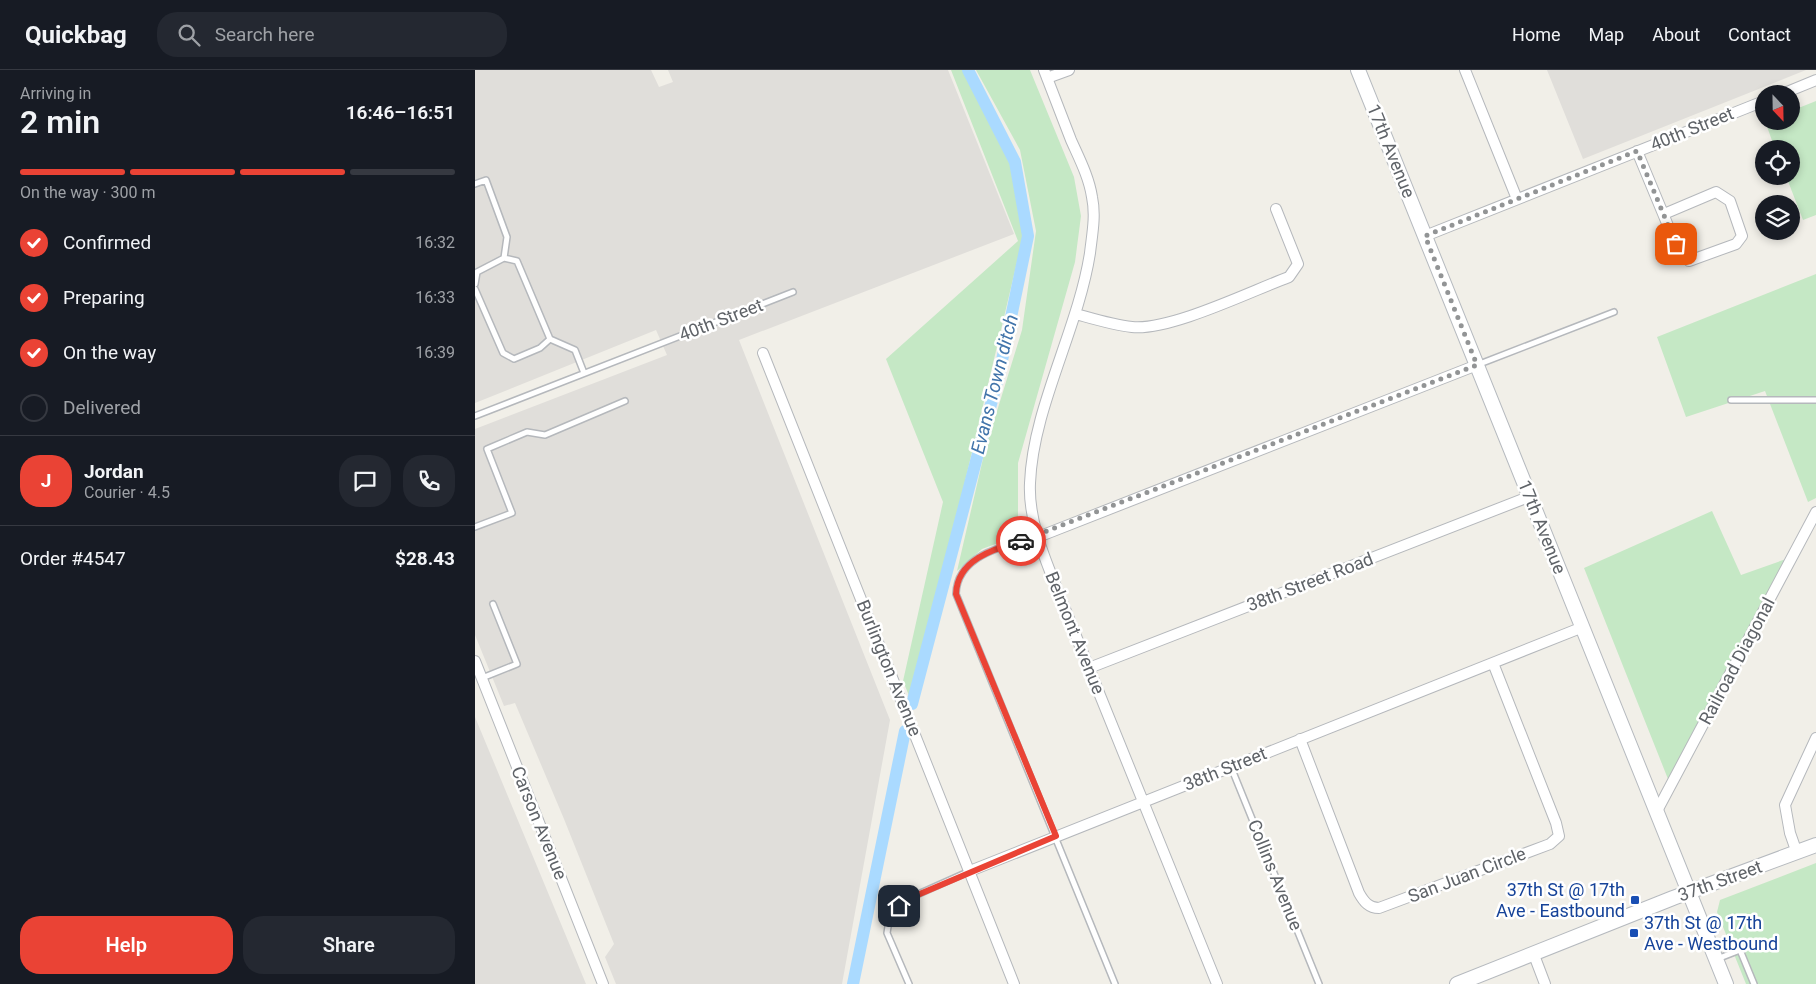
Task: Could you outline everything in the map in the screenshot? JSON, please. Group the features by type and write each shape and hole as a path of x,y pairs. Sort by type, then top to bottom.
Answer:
{"main road":[{"name":"17th Avenue","path":"1358,70 1726,984"},
{"name":"37th Street","path":"1457,984 1816,846"}],"street":[{"path":"1045,74 1069,70"},
{"path":"1465,70 1517,199"},
{"name":"Belmont Avenue","path":"1045,74 1093,197 1094,226 1087,270 1076,314 1034,450 1030,483 1031,503 1038,537 1217,984"},
{"path":"1800,87 1816,80"},
{"name":"40th Street","path":"1425,236 1755,105"},
{"path":"1637,151 1676,244 1689,261 1736,244 1742,236 1730,201 1716,192 1664,214"},
{"path":"1076,314 1133,327 1151,326 1173,322 1289,277 1298,264 1276,209"},
{"name":"Burlington Avenue","path":"763,353 1014,984"},
{"path":"1038,537 1477,365"},
{"name":"38th Street Road","path":"1089,668 1531,496"},
{"name":"Railroad Diagonal","path":"1657,811 1816,512"},
{"name":"38th Street","path":"970,871 1583,627"},
{"name":"Carson Avenue","path":"475,661 603,984"},
{"name":"San Juan Circle","path":"1300,739 1359,893 1364,901 1373,908 1387,905 1550,844 1559,836 1556,822 1493,663"},
{"path":"1797,852 1790,833 1785,805 1816,738"},
{"path":"1534,955 1545,984"}],"lane":[{"path":"475,184 486,180 507,237 504,258"},
{"path":"475,284 476,272 504,258 517,261 550,339 575,350 584,373"},
{"path":"475,289 503,353 513,359 540,348 550,339"},
{"name":"40th Street","path":"475,416 793,292"},
{"path":"1477,365 1614,312"},
{"path":"1731,400 1816,400"},
{"path":"475,527 512,513 487,449 527,432 545,435 625,401"},
{"path":"1038,537 1002,546 979,557 960,577 956,594 1115,984"},
{"path":"482,678 517,664 493,604"},
{"name":"Collins Avenue","path":"1231,766 1319,984"},
{"name":"38th Street","path":"909,984 887,933 890,914 907,899 970,871"},
{"path":"1716,959 1741,950 1754,984"}],"shaded area":[{"path":"475,70 651,70 659,87 673,82 668,70 948,70 1014,234 739,340 890,720 842,984 616,984 605,957 614,944 564,819 515,703 504,706 475,635 475,429 667,355 656,330 475,403"},
{"path":"1547,70 1806,70 1768,85 1755,85 1755,90 1583,159"},
{"path":"475,717 586,984 475,984"}],"green space":[{"path":"951,70 964,70 1011,163 1023,237 953,532 910,698 903,681 943,502 886,359 1018,241"},
{"path":"976,70 1030,70 1074,177 1081,216 1075,262 1018,463 1018,518 1023,534 982,549 957,571 985,450 1022,330 1036,231 1020,150"},
{"path":"1816,101 1816,215 1803,220 1800,212 1800,195 1793,195 1789,185 1800,185 1800,140 1772,140 1768,130 1800,130 1800,107"},
{"path":"1816,274 1816,498 1808,502 1765,391 1686,417 1657,337"},
{"path":"1712,511 1741,575 1786,559 1668,779 1584,568"},
{"path":"1816,863 1816,984 1746,984 1717,912 1720,900"}],"waterway":[{"name":"Evans Town ditch","path":"912,704 1000,370 1028,236 1015,162 968,70"},
{"name":"Evans Town ditch","path":"853,984 905,731"}],"way so far":[{"path":"1021,541 1038,537 1477,365 1425,236 1637,151 1676,244"}],"place":[{"name":"37th St @ 17th Ave - Eastbound","path":"1635,900"},
{"name":"37th St @ 17th Ave - Westbound","path":"1634,933"}],"route":[{"path":"899,906 907,899 1056,836 956,594 956,584 960,577 965,569 979,557 1002,546 1021,541"}]}
